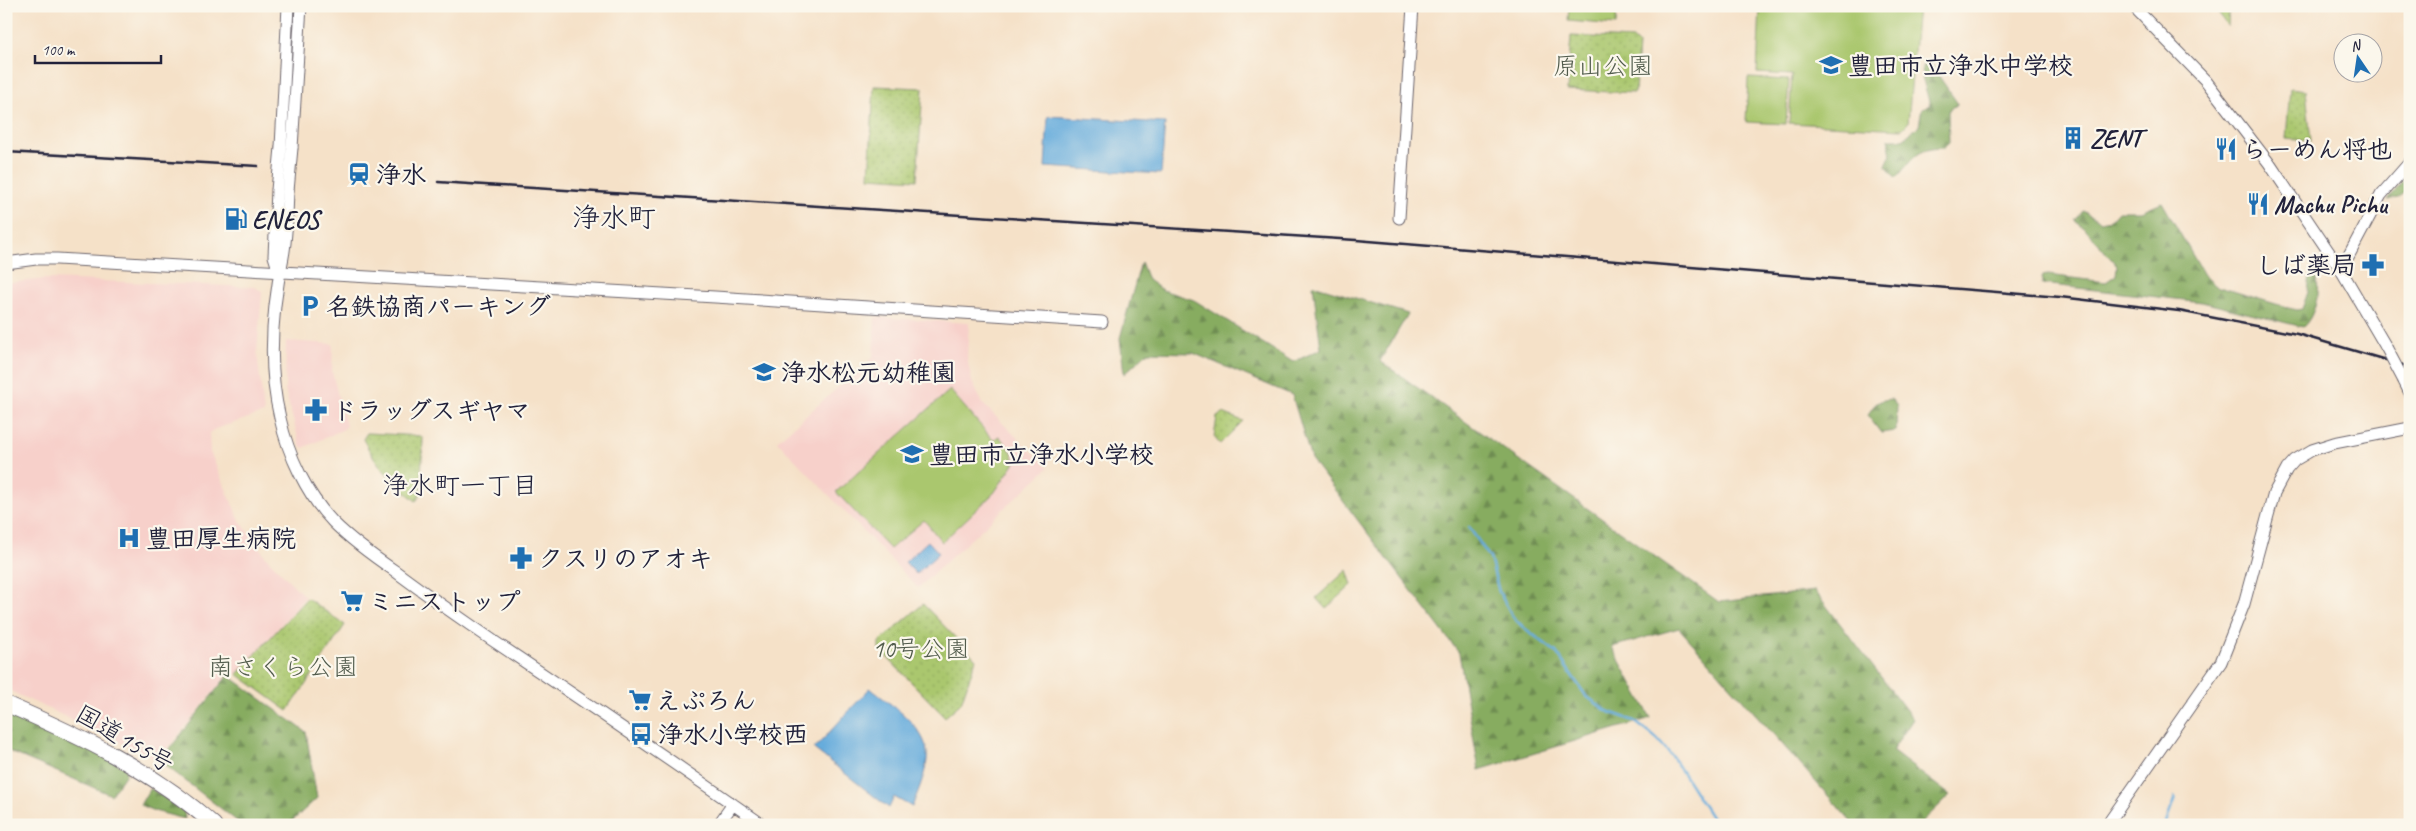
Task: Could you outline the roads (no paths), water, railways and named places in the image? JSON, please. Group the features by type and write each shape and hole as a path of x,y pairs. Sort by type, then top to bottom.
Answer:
{"highway":[{"name":"国道155号","path":"6,704 91,743 130,764 187,803 214,825"}],"street":[{"path":"286,147 288,6"},
{"path":"301,6 274,256 279,272 273,328 273,370 280,418 288,446 304,481 332,521 354,542 434,600 763,825"},
{"path":"1399,218 1413,6"},
{"path":"2133,6 2211,88 2269,163 2341,270 2386,346 2410,393"},
{"path":"2341,270 2381,195 2410,162"},
{"path":"6,263 36,259 57,259 715,297 1102,322"},
{"path":"2107,825 2221,662 2244,604 2274,493 2287,469 2295,460 2312,450 2334,443 2410,428"},
{"path":"718,825 733,804"}],"water":[{"path":"1048,116 1165,123 1161,174 1045,167"},
{"path":"928,541 939,553 916,574 905,562"},
{"path":"870,688 910,721 924,742 927,753 926,766 912,807 894,797 889,808 814,749"}],"waterway":[{"path":"1469,527 1490,558 1499,592 1513,617 1556,652 1586,696 1607,711 1634,721 1656,738 1672,756 1716,825"},
{"path":"2165,825 2175,797"}],"railway":[{"path":"6,152 258,166"},
{"path":"438,182 1356,240 2060,297 2179,311 2297,334 2410,367"}],"place":[{"name":"豊田市立浄水中学校","path":"1831,65"},
{"name":"ZENT","path":"2073,138"},
{"name":"らーめん将也","path":"2226,149"},
{"name":"浄水","path":"359,174"},
{"name":"Machu Pichu","path":"2258,204"},
{"name":"ENEOS","path":"236,219"},
{"name":"しば薬局","path":"2373,265"},
{"name":"名鉄協商パーキング","path":"310,306"},
{"name":"浄水松元幼稚園","path":"764,372"},
{"name":"ドラッグスギヤマ","path":"316,410"},
{"name":"豊田市立浄水小学校","path":"912,454"},
{"name":"豊田厚生病院","path":"129,538"},
{"name":"クスリのアオキ","path":"521,558"},
{"name":"ミニストップ","path":"352,601"},
{"name":"えぷろん","path":"640,700"},
{"name":"浄水小学校西","path":"641,734"}],"district":[{"name":"浄水町","path":"614,217"},
{"name":"浄水町一丁目","path":"460,485"}],"park label":[{"name":"原山公園","path":"1603,65"},
{"name":"10号公園","path":"921,648"},
{"name":"南さくら公園","path":"283,666"}]}
